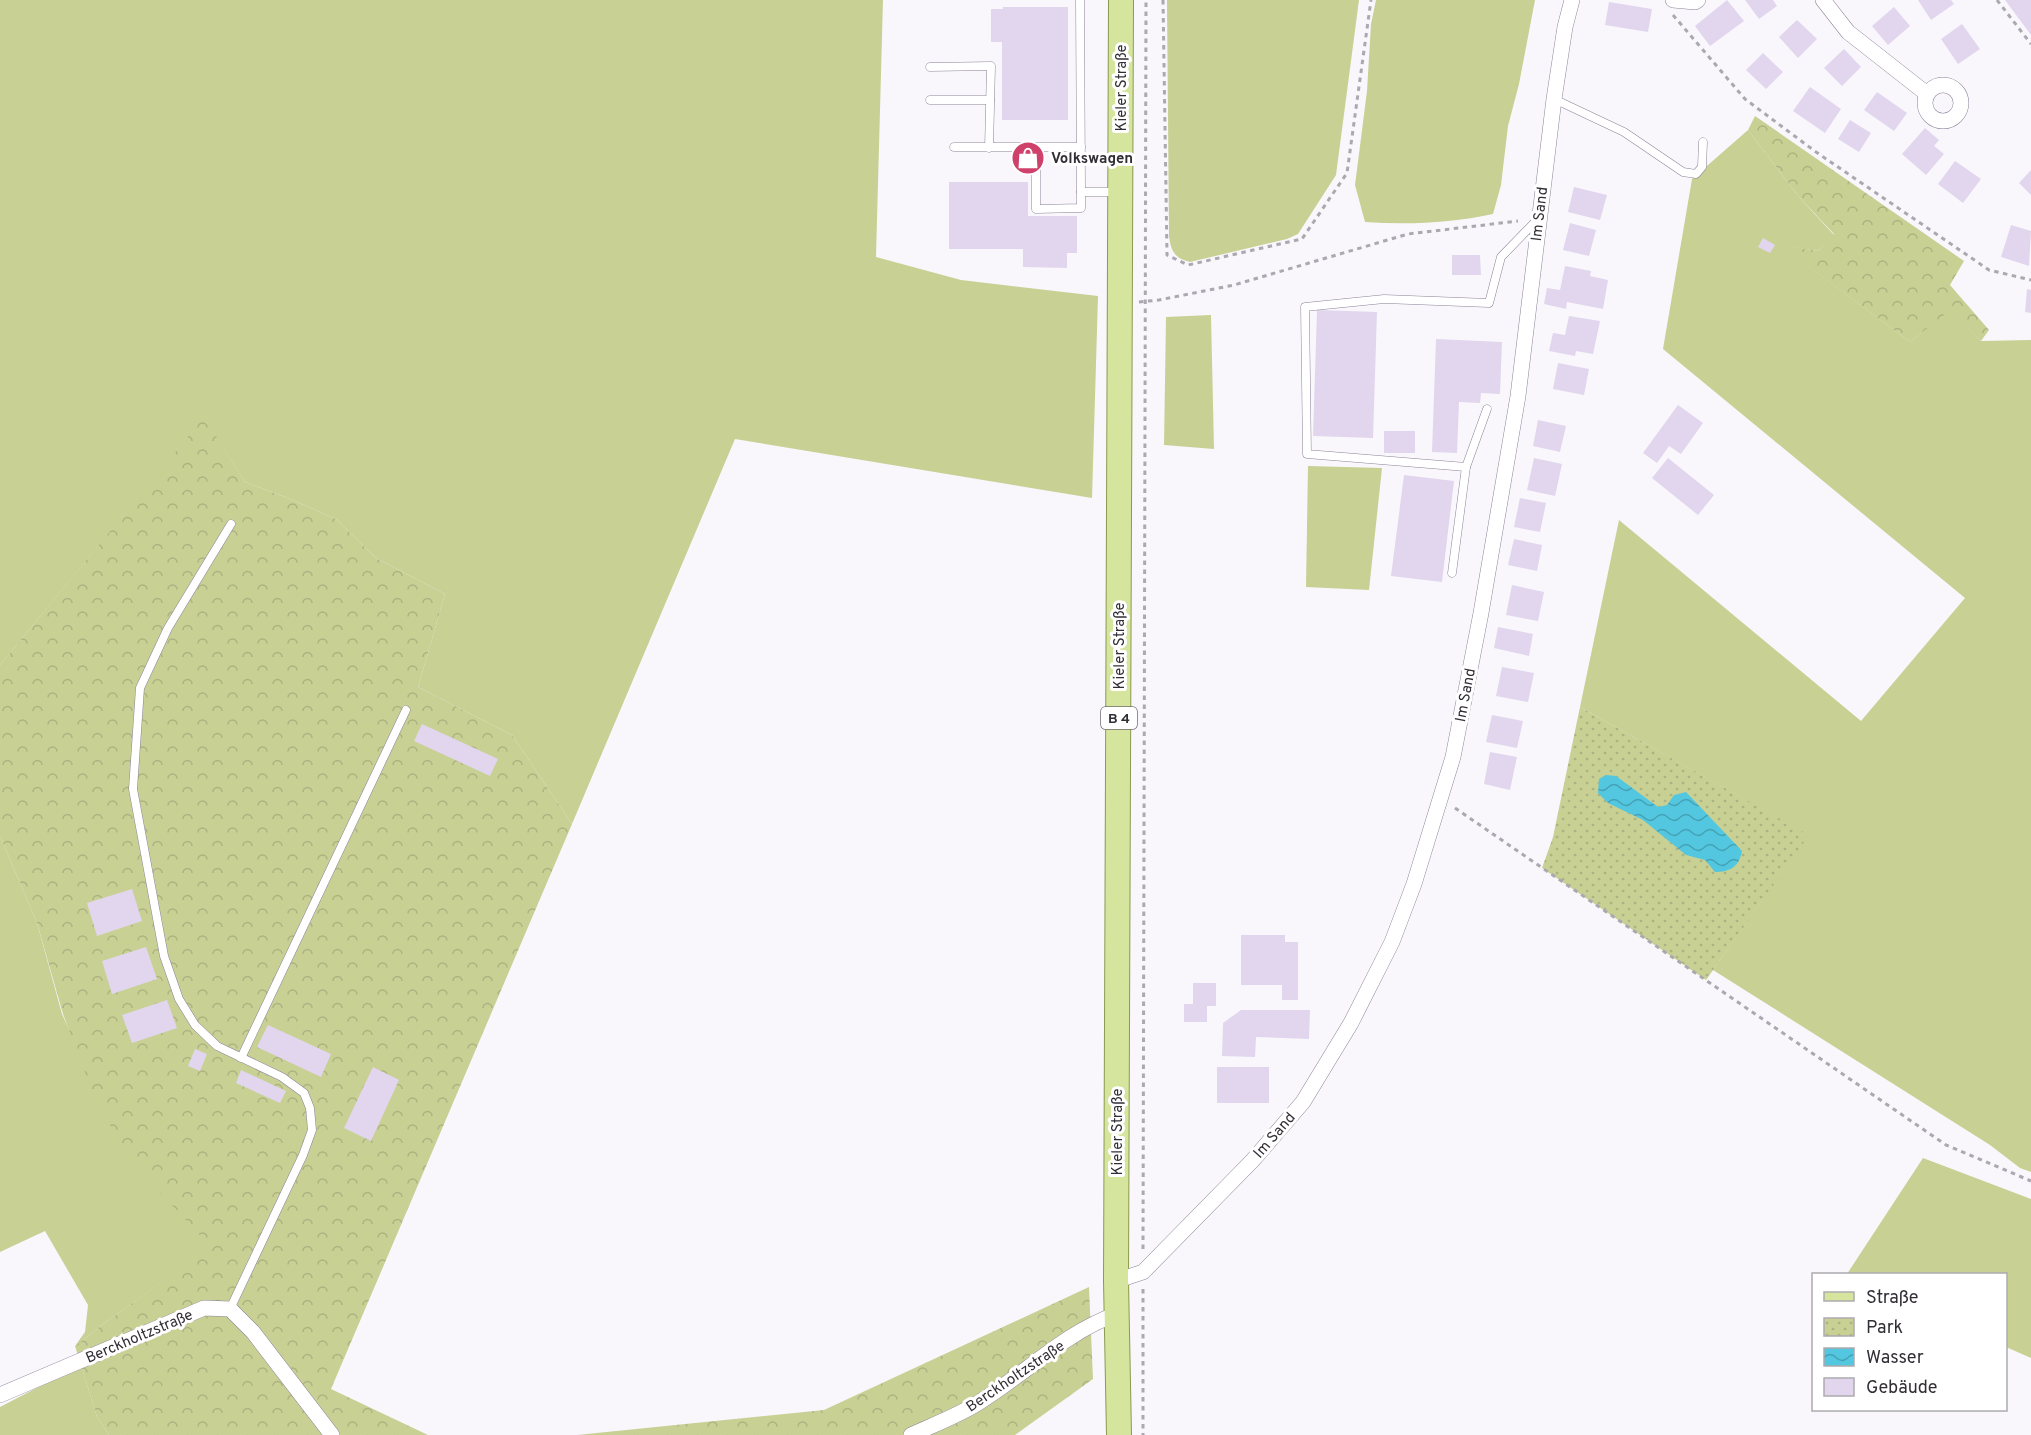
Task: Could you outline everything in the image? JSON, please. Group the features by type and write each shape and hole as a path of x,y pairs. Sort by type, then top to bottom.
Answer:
{"main road":[{"name":"Kieler Straße","path":"1119,1435 1116,1281 1121,0"}],"street":[{"name":"Im Sand","path":"1116,1281 1143,1272 1253,1160 1303,1102 1351,1023 1392,942 1414,884 1453,757 1479,624 1518,396 1554,99 1565,27 1572,0"},
{"path":"1671,5 1698,0"},
{"path":"1823,0 1848,32 1927,94"},
{"name":"Berckholtzstraße","path":"0,1395 204,1308 230,1309"},
{"path":"230,1309 253,1332 332,1435"},
{"name":"Berckholtzstraße","path":"911,1435 977,1404 1072,1337 1100,1320 1117,1314"}],"lane":[{"path":"1036,148 1036,209 1081,208 1080,0"},
{"path":"930,67 991,66 989,148"},
{"path":"1554,99 1624,132 1683,172 1696,174 1702,167 1703,142"},
{"path":"930,100 990,100"},
{"path":"954,147 1081,147"},
{"path":"1081,192 1120,192"},
{"path":"1466,467 1307,453 1305,308 1384,298 1489,303 1501,257 1538,219"},
{"path":"1452,573 1466,467 1487,409"},
{"path":"230,1309 303,1155 312,1130 310,1108 304,1093 282,1077 217,1046 195,1025 179,999 164,956 133,789 140,688 168,628 231,524"},
{"path":"242,1058 406,710"}],"path":[{"path":"1143,1435 1146,0"},
{"path":"1163,0 1167,255 1188,265 1302,239 1347,173 1371,0"},
{"path":"1997,0 2031,45"},
{"path":"1671,5 1745,99 1816,152 1989,270 2031,280"},
{"path":"1120,303 1146,301 1234,285 1408,234 1538,219"},
{"path":"1440,800 1946,1145 2031,1181"}],"green space":[{"path":"0,0 883,0 876,257 961,280 1098,296 1092,498 735,439 572,824 512,735 418,687 445,594 376,558 336,519 245,482 204,418 0,665"},
{"path":"1167,0 1359,0 1336,175 1298,234 1287,239 1190,262 1177,256 1172,250 1169,236"},
{"path":"1376,0 1535,0 1519,84 1508,126 1501,185 1493,214 1430,222 1365,222 1355,185 1367,91 1371,24"},
{"path":"1755,116 1964,261 1950,285 1989,330 1981,341 1949,311 1910,342 1778,244 1818,251 1834,234 1799,197 1748,130"},
{"path":"1748,130 1799,197 1834,235 1818,251 1780,245 1910,342 1949,310 1981,341 2031,340 2031,1172 2020,1168 1990,1145 1713,970 1808,835 1580,707 1619,520 1861,721 1965,598 1663,349 1692,179"},
{"path":"1211,315 1214,449 1164,445 1166,317"},
{"path":"204,417 245,482 336,519 376,558 445,594 418,687 512,735 572,824 331,1389 428,1435 109,1435 97,1417 75,1346 211,1247 126,1156 90,1086 63,1014 37,923 0,836 0,665"},
{"path":"1308,466 1382,468 1369,590 1306,587"},
{"path":"1580,707 1809,835 1706,980 1542,868 1553,837"},
{"path":"0,836 37,923 62,1014 126,1155 212,1247 75,1346 85,1332 88,1305 45,1231 0,1252"},
{"path":"1923,1158 2031,1199 2031,1358 2007,1347 2007,1273 1848,1273"},
{"path":"1089,1287 1093,1379 1015,1435 577,1435 824,1410"},
{"path":"81,1365 97,1417 109,1435 0,1435 0,1407"}],"water":[{"path":"1606,775 1616,776 1658,807 1667,805 1674,795 1686,792 1742,851 1739,861 1729,870 1715,872 1705,860 1686,855 1643,820 1608,803 1598,793 1599,779"}],"building":[{"path":"1727,0 1744,21 1710,46 1695,26"},
{"path":"1745,0 1773,0 1777,6 1759,19"},
{"path":"1918,0 1951,0 1954,4 1931,20"},
{"path":"2005,0 2031,0 2031,35"},
{"path":"1609,2 1652,9 1648,32 1605,25"},
{"path":"1003,7 1068,7 1068,120 1002,120 1002,42 991,42 991,9 1003,9"},
{"path":"1894,7 1910,26 1888,45 1872,26"},
{"path":"1797,20 1817,39 1798,58 1779,37"},
{"path":"1962,24 1980,49 1958,64 1941,39"},
{"path":"1844,49 1861,67 1842,86 1824,68"},
{"path":"1763,53 1783,72 1766,89 1746,70"},
{"path":"1810,87 1841,109 1825,133 1793,111"},
{"path":"1877,92 1907,113 1894,131 1864,110"},
{"path":"1850,120 1871,133 1859,152 1838,139"},
{"path":"1925,128 1939,140 1934,146 1944,154 1926,175 1902,154"},
{"path":"1955,161 1981,179 1963,203 1938,184"},
{"path":"2031,170 2031,195 2019,183"},
{"path":"949,182 1028,182 1028,216 1077,216 1077,253 1067,253 1067,268 1023,267 1023,249 949,249"},
{"path":"1574,187 1607,195 1600,220 1568,212"},
{"path":"1570,223 1596,230 1589,256 1563,250"},
{"path":"2011,225 2031,231 2029,266 2001,257"},
{"path":"1763,238 1775,245 1770,253 1758,247"},
{"path":"1452,255 1480,255 1481,275 1452,275"},
{"path":"1565,266 1591,271 1590,276 1608,280 1603,309 1567,302 1566,309 1544,304 1547,288 1560,290"},
{"path":"2027,289 2031,290 2031,313 2025,312"},
{"path":"1317,310 1377,312 1373,438 1313,436"},
{"path":"1569,316 1600,321 1593,354 1576,351 1575,356 1549,351 1553,333 1565,335"},
{"path":"1436,339 1502,342 1500,394 1481,393 1480,403 1459,402 1457,453 1432,452"},
{"path":"1558,363 1589,369 1584,395 1553,389"},
{"path":"1678,405 1703,423 1681,454 1669,446 1657,463 1643,453"},
{"path":"1538,420 1566,426 1560,452 1533,446"},
{"path":"1384,431 1415,431 1415,453 1384,453"},
{"path":"1534,458 1562,464 1555,496 1527,490"},
{"path":"1668,458 1714,495 1698,515 1652,478"},
{"path":"1404,475 1454,481 1442,582 1391,576"},
{"path":"1520,498 1546,503 1540,532 1514,527"},
{"path":"1514,539 1542,545 1537,571 1508,565"},
{"path":"1512,585 1544,592 1538,621 1506,615"},
{"path":"1498,627 1533,634 1529,656 1494,648"},
{"path":"1502,667 1534,673 1528,702 1496,696"},
{"path":"1492,715 1523,721 1517,748 1486,742"},
{"path":"422,724 498,759 490,776 414,741"},
{"path":"1490,752 1517,757 1510,790 1484,784"},
{"path":"132,889 142,921 97,936 87,903"},
{"path":"1241,935 1285,935 1285,942 1298,942 1298,1000 1282,1000 1282,985 1241,985"},
{"path":"146,947 157,979 112,994 102,961"},
{"path":"1193,983 1216,983 1216,1006 1207,1006 1207,1022 1184,1022 1184,1004 1193,1004"},
{"path":"167,1000 177,1028 132,1043 122,1015"},
{"path":"1241,1010 1310,1010 1309,1039 1256,1037 1255,1057 1222,1056 1223,1023"},
{"path":"268,1025 331,1054 321,1077 257,1047"},
{"path":"195,1049 207,1054 200,1071 188,1066"},
{"path":"373,1067 399,1080 371,1141 344,1128"},
{"path":"1217,1067 1269,1067 1269,1103 1217,1103"},
{"path":"241,1070 286,1091 280,1103 236,1083"}],"place":[{"name":"Volkswagen","path":"1028,158"}]}
